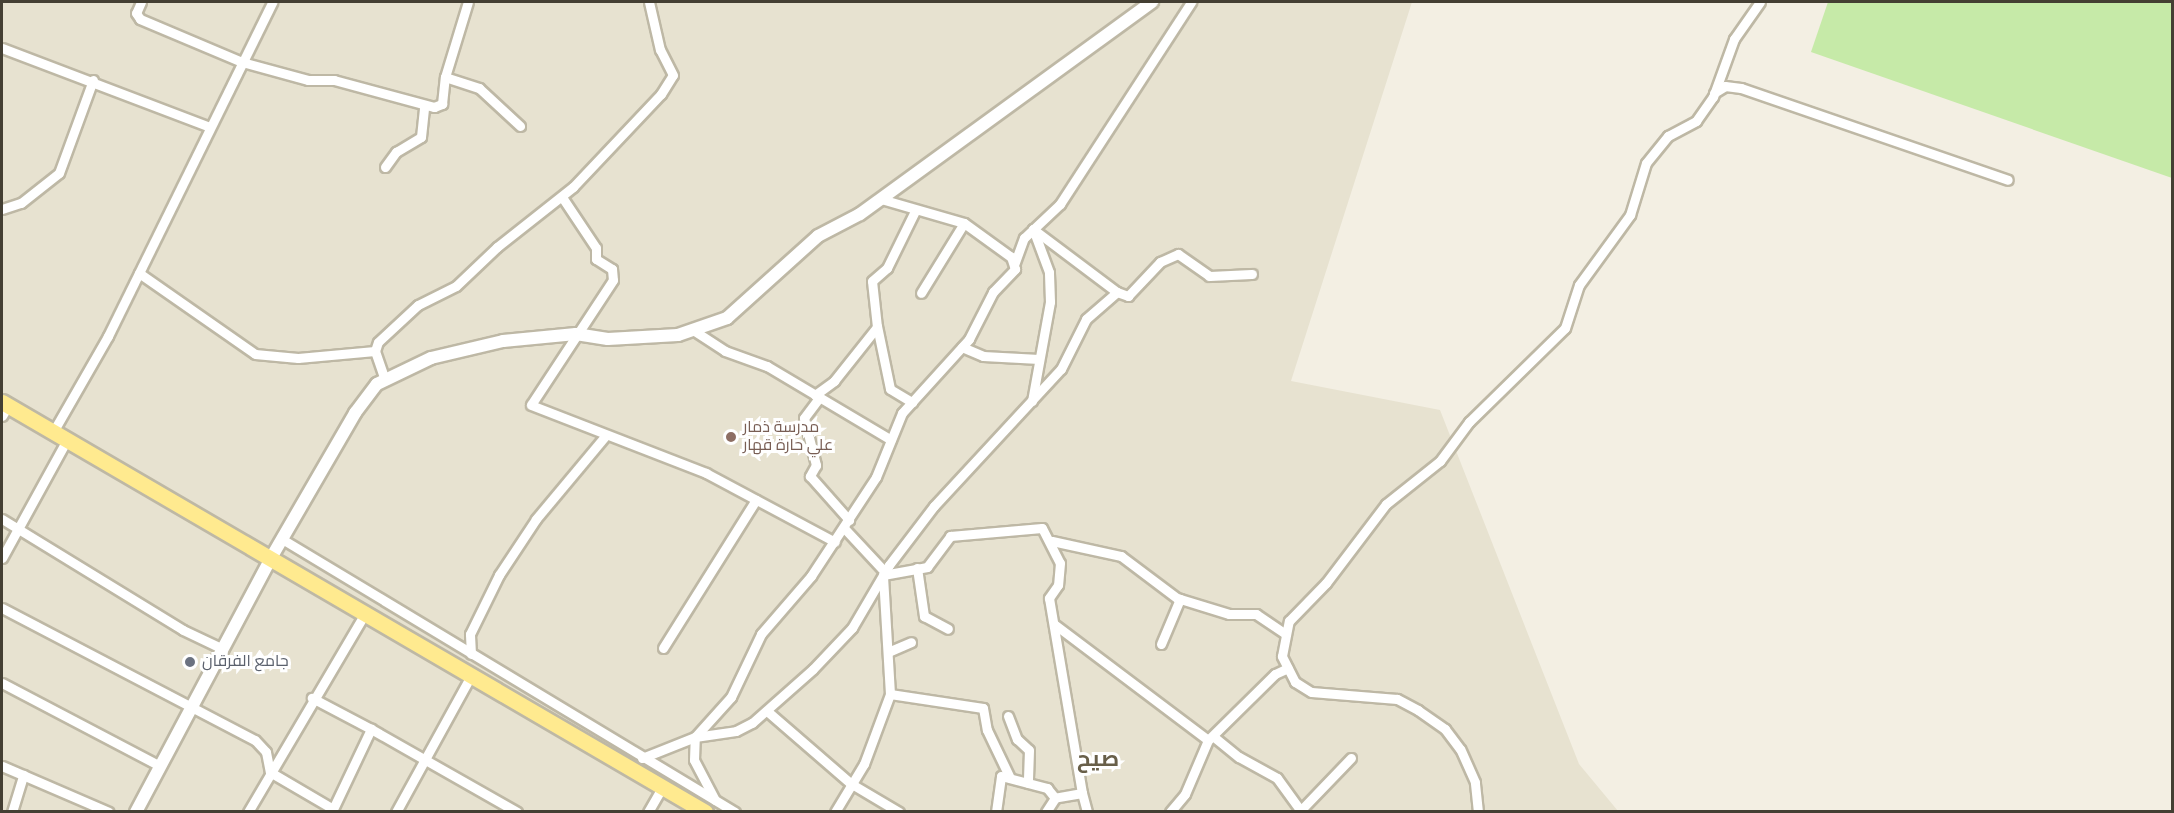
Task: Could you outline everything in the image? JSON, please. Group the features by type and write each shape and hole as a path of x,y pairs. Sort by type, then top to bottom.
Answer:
{"main road":[{"path":"4,408 67,440 663,786 710,806"}],"street":[{"path":"141,2 136,13 140,20 242,62 309,80 334,80 424,106 442,104 445,77 468,2"},
{"path":"53,432 85,379 139,273 272,2"},
{"path":"385,380 375,351 378,342 418,305 456,286 497,247 562,197 661,94 673,75 660,50 649,2"},
{"path":"136,812 271,558 355,413 377,384 431,358 503,341 576,334 608,339 678,335 727,318 818,236 881,199 1152,2"},
{"path":"710,806 694,760 695,737 731,697 761,634 811,576 835,542 876,477 902,413 962,347 993,292 1015,269 1014,265 1024,238 1060,204 1191,2"},
{"path":"1478,812 1475,782 1445,729 1397,699 1311,692 1295,682 1282,656 1289,621 1326,583 1386,504 1440,461 1469,422 1565,328 1579,285 1630,215 1646,163 1668,136 1696,121 1714,93 1743,22 1760,2"},
{"path":"2,48 93,80 210,127"},
{"path":"445,77 478,88 520,126"},
{"path":"2,208 21,203 59,173 93,80"},
{"path":"1714,93 1725,86 1741,88 2008,180"},
{"path":"385,167 396,152 421,137 424,106"},
{"path":"562,197 596,249 596,259 612,269 613,280 531,405 706,473 835,542"},
{"path":"881,199 915,211 964,223 1011,257 1014,265"},
{"path":"912,402 890,389 877,326 872,281 887,268 915,211"},
{"path":"921,292 964,223"},
{"path":"1033,229 1117,292 1128,296 1160,262 1178,254 1209,276 1252,274"},
{"path":"1031,403 1050,302 1049,272 1033,229"},
{"path":"139,273 255,354 298,358 375,351"},
{"path":"642,758 695,737 736,731 767,711 795,688 852,628 884,573 934,506 1061,369 1086,319 1117,292"},
{"path":"835,812 850,783 864,764 890,694 884,573 810,476 816,465 804,418 817,397 834,381 877,326"},
{"path":"693,330 725,351 767,366 891,440"},
{"path":"962,347 983,356 1039,359"},
{"path":"471,654 470,634 499,575 536,519 606,435"},
{"path":"2,558 67,440"},
{"path":"663,648 756,500"},
{"path":"2,519 183,630 223,649"},
{"path":"884,573 927,567 950,537 1042,528 1052,541 1060,563 1058,585 1049,598 1087,812"},
{"path":"282,539 642,758 710,806 735,812"},
{"path":"1052,541 1121,556 1180,599 1229,614 1256,614 1286,633"},
{"path":"917,568 924,616 948,629"},
{"path":"1161,644 1180,599"},
{"path":"2,608 193,704 255,740 266,752 270,772 333,809 371,729"},
{"path":"248,812 312,698 366,612"},
{"path":"1054,624 1211,738 1277,778 1299,811 1351,758"},
{"path":"888,652 911,642"},
{"path":"1170,812 1185,794 1211,738 1275,674 1288,668"},
{"path":"396,812 472,674"},
{"path":"2,683 160,766"},
{"path":"890,694 983,708 987,730 1010,778"},
{"path":"312,698 517,812"},
{"path":"767,711 850,783 900,812"},
{"path":"1008,716 1017,739 1029,750 1028,783"},
{"path":"2,766 109,812"},
{"path":"12,812 23,775"},
{"path":"996,812 1001,776 1047,788 1055,798"},
{"path":"648,812 663,786"},
{"path":"1046,812 1055,798 1082,793"}],"shaded area":[{"path":"2,2 1412,2 1291,381 1440,410 1579,764 1618,811 2,812"}],"green space":[{"path":"1828,2 2172,2 2172,178 1811,52"}],"place":[{"name":"مدرسة ذمار علي حارة قهار","path":"731,437"},
{"name":"جامع الفرقان","path":"190,662"}],"district":[{"name":"صيح","path":"1098,761"}]}
